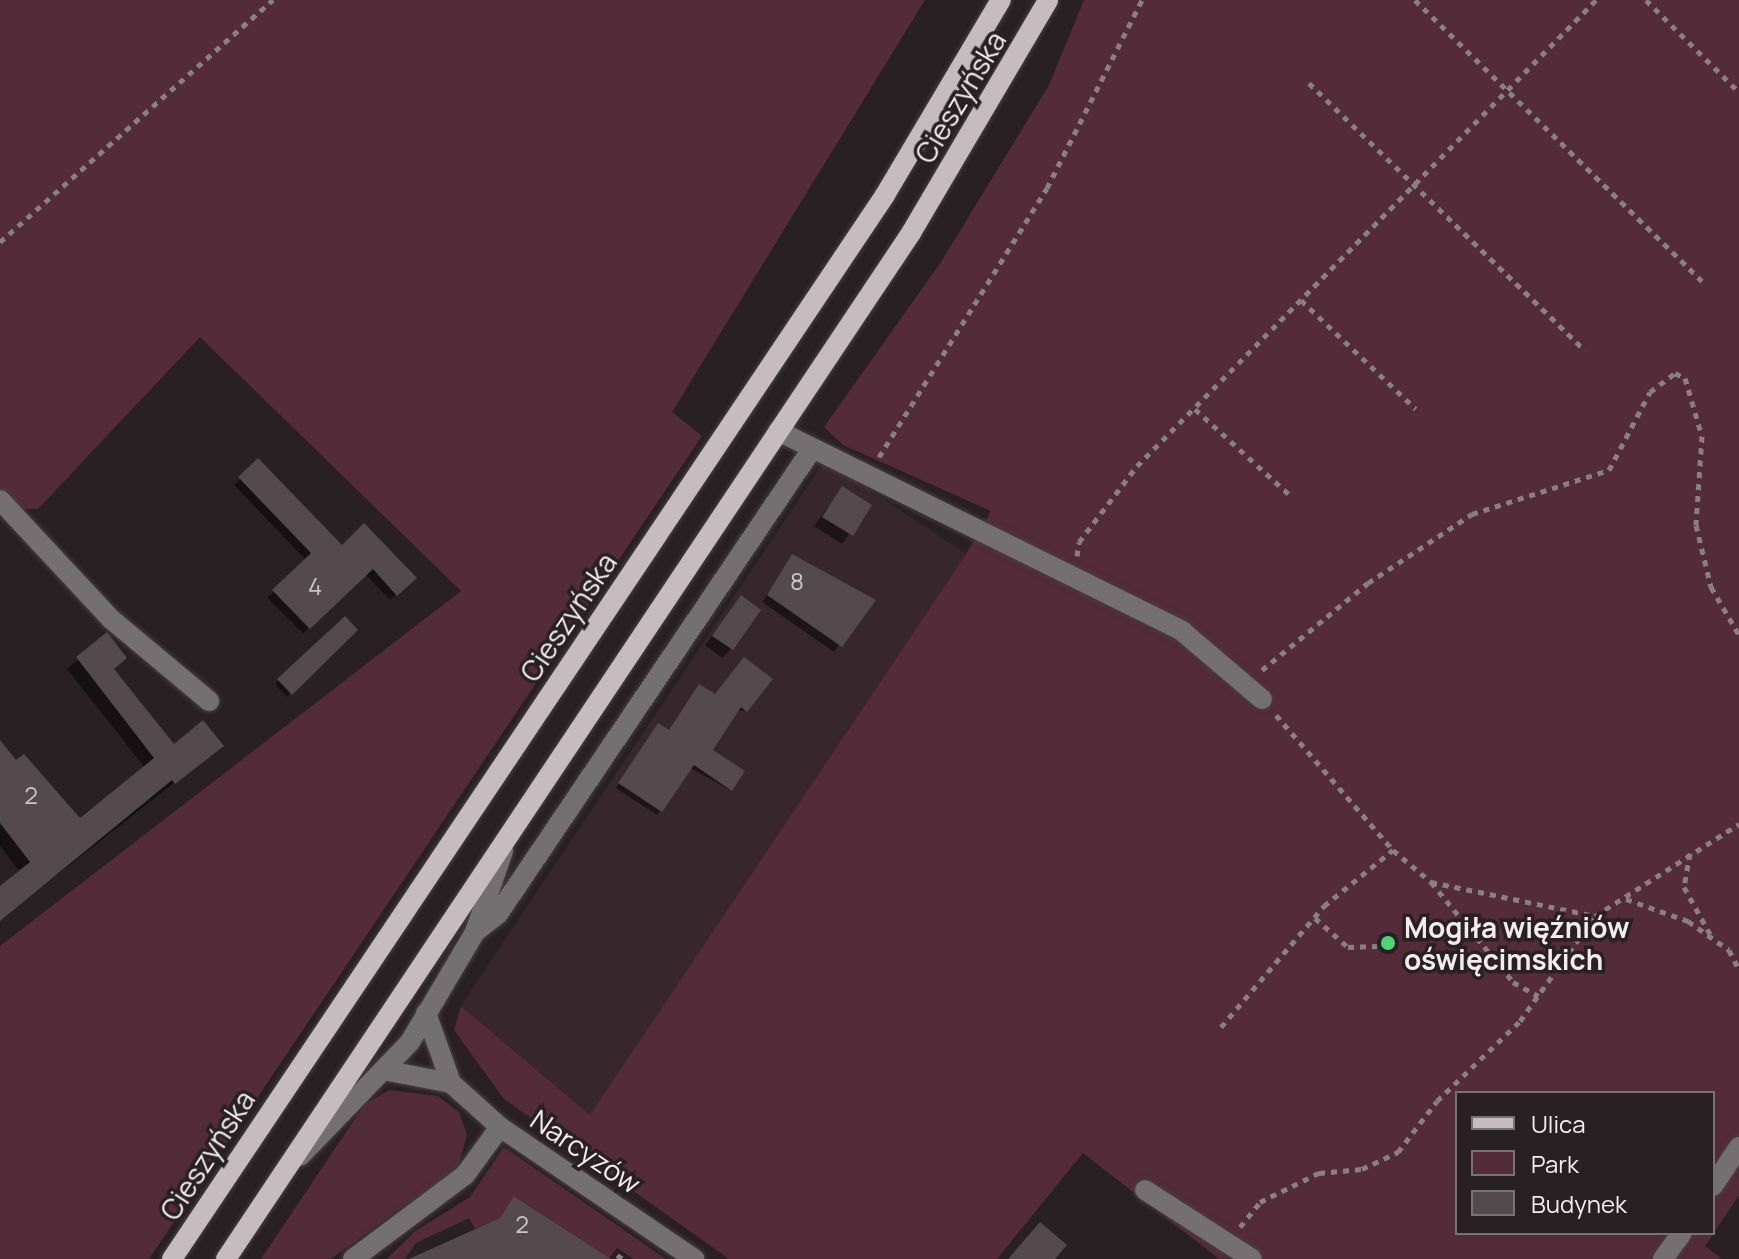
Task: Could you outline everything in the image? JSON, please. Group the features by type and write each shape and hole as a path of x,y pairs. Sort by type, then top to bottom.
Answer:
{"main road":[{"name":"Cieszyńska","path":"172,1259 885,195 1001,0"},
{"name":"Cieszyńska","path":"226,1259 277,1178 505,842 927,207 1048,0"}],"street":[{"path":"778,431 1074,573 1182,631 1255,692"},
{"path":"475,932 498,914 812,449"},
{"path":"0,500 111,619 209,701"},
{"path":"277,1178 388,1071 475,932 505,842"},
{"name":"Narcyzów","path":"426,1013 451,1083 500,1127 694,1259"},
{"path":"388,1071 451,1083"},
{"path":"353,1259 465,1175 500,1127"},
{"path":"1715,1183 1739,1147"},
{"path":"1145,1190 1252,1259"},
{"path":"1663,1259 1681,1235"}],"path":[{"path":"0,242 273,0"},
{"path":"868,475 1047,188 1142,0"},
{"path":"1415,0 1706,285"},
{"path":"1074,573 1079,542 1195,409 1596,0"},
{"path":"1646,0 1739,92"},
{"path":"1309,83 1585,350"},
{"path":"1301,300 1416,409"},
{"path":"1539,996 1513,982 1431,882 1393,850 1255,692 1304,631 1472,514 1609,470 1650,392 1675,373 1685,378 1702,436 1696,525 1711,587 1739,635"},
{"path":"1195,409 1292,497"},
{"path":"1231,1245 1260,1202 1319,1173 1362,1169 1398,1152 1539,996 1595,916 1739,824"},
{"path":"1221,1027 1315,918 1393,850"},
{"path":"1690,853 1684,887 1713,939 1739,970"},
{"path":"1431,882 1595,916"},
{"path":"1625,899 1688,921 1713,939"},
{"path":"1315,918 1348,947 1377,946"},
{"path":"617,1255 623,1259"}],"shaded area":[{"path":"825,460 966,554 590,1115 461,1006"}],"green space":[{"path":"0,0 925,0 672,412 702,436 149,1259 0,1259 0,946 461,591 200,337 38,509 0,509"},
{"path":"1084,0 1739,0 1739,1195 1715,1231 1715,1091 1455,1091 1455,1235 1712,1235 1705,1246 1722,1259 1219,1259 1083,1153 997,1259 729,1259 504,1099 454,1030 461,1006 590,1115 966,554 991,511 843,445 824,427 941,262 1049,85"},
{"path":"389,1090 438,1096 459,1112 467,1135 458,1167 331,1259 261,1259 364,1105"},
{"path":"503,1148 666,1259 634,1259 617,1248 609,1258 515,1196 500,1218 475,1229 469,1218 416,1243 405,1259 387,1259 414,1232 470,1197"}],"building":[{"path":"258,458 342,545 364,523 417,578 397,596 373,569 310,629 272,590 311,553 238,477"},
{"path":"842,486 872,505 853,536 822,517"},
{"path":"792,554 876,600 842,647 767,595"},
{"path":"741,595 761,610 733,650 712,636"},
{"path":"345,616 358,630 292,695 277,679"},
{"path":"107,632 127,658 114,669 174,744 203,720 224,746 175,784 172,780 0,921 0,886 30,862 0,823 0,740 16,760 24,754 80,818 154,758 76,657"},
{"path":"744,657 773,679 747,712 741,707 713,750 745,771 732,791 694,765 662,812 618,783 658,723 669,730 699,684 715,694"},
{"path":"514,1196 611,1259 409,1259 500,1218"},
{"path":"1040,1222 1067,1245 1055,1259 1008,1259"}],"place":[{"name":"Mogiła więźniów oświęcimskich","path":"1388,943"}]}
